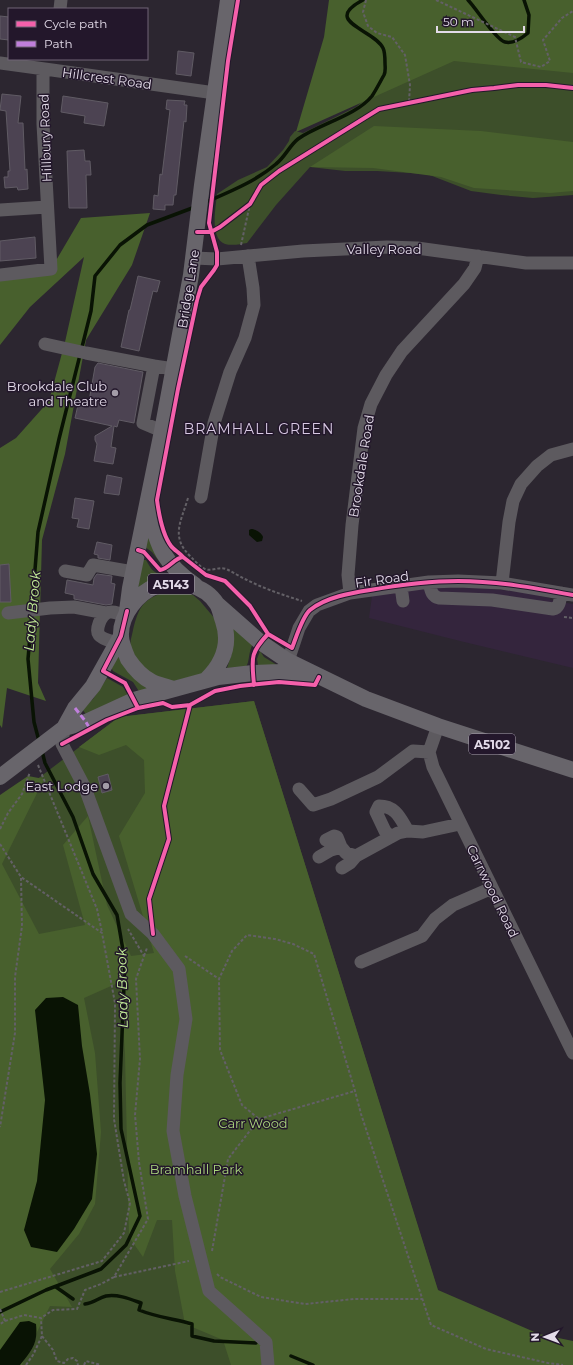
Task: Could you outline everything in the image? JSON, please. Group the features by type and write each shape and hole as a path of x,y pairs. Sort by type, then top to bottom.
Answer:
{"main road":[{"name":"Bridge Lane","path":"127,613 133,572 148,505 194,258 214,93 228,0"},
{"name":"Bridge Lane","path":"148,505 159,546 171,564 181,575 204,582"},
{"name":"A5143","path":"119,639 127,613 143,594 157,586 175,583 187,584 204,582 217,604 226,632 226,648 216,670 207,679"},
{"name":"A5102","path":"217,604 260,642 283,667"},
{"path":"119,639 125,652 138,672 152,682 172,689"},
{"path":"0,777 33,756 60,732 93,686 119,639"},
{"name":"A5102","path":"207,679 253,673 283,667 319,677 366,699 438,726 573,770"},
{"path":"60,732 134,700 207,679"}],"street":[{"name":"Hillcrest Road","path":"0,63 49,66 214,93"},
{"name":"Hillbury Road","path":"0,275 51,269 43,124 49,66"},
{"path":"0,210 47,207"},
{"name":"Valley Road","path":"194,258 217,259 303,251 387,247 417,248 526,263 573,264"},
{"path":"201,497 214,423 230,372 245,338 254,305 248,256"},
{"name":"Brookdale Road","path":"350,593 348,575 352,525 364,428 372,404 386,375 402,351 464,284 475,268 478,256"},
{"path":"45,344 154,366 174,368"},
{"path":"154,366 143,423 162,431"},
{"path":"502,583 513,501 521,484 537,466 551,455 573,449"},
{"path":"65,571 87,575 93,565 133,572"},
{"name":"Fir Road","path":"283,667 299,628 309,611 317,605 350,593 429,582 458,581 502,583 567,594"},
{"path":"429,582 431,594 439,598 492,600 554,609 556,609 567,594"},
{"path":"401,586 403,601"},
{"path":"8,612 74,606 106,613 127,613"},
{"path":"106,613 103,616 98,634 102,638 119,639"},
{"path":"299,789 313,805 331,799 378,777 412,751 429,752 438,726"},
{"path":"60,732 62,744 85,788 131,914 153,934 179,969 186,1019 177,1075 173,1131 185,1196 206,1258 209,1291 266,1342 268,1365"},
{"name":"Carrwood Road","path":"429,752 433,768 460,824 572,1048"},
{"path":"391,837 385,831 376,812 379,806 386,806 396,811 408,831"},
{"path":"342,868 350,863 356,856 398,833 408,831 423,832 460,824"},
{"path":"326,840 334,836 338,838 341,847 346,853 356,856"},
{"path":"319,856 341,847"},
{"path":"361,962 422,936 435,919 452,905 492,888"}],"path":[{"path":"366,0 363,12 368,26 377,33 392,38 405,55 410,85 409,102"},
{"path":"436,0 515,37 521,62 541,67 550,61 543,40 562,18 573,11"},
{"path":"402,104 417,101"},
{"path":"241,244 250,204 254,197"},
{"path":"244,208 250,204"},
{"path":"201,497 189,495 179,530 179,539 181,546 204,569 211,570 224,568 248,581 274,592 317,605"},
{"path":"171,564 178,558 183,557 204,582"},
{"path":"560,616 573,618"},
{"path":"0,829 8,813 22,794 33,756"},
{"path":"0,1292 102,1261 124,1233 130,1203 124,1181 114,1119 115,1003 97,909 53,805 40,769 33,756"},
{"path":"0,844 21,877 102,934"},
{"path":"0,1127 15,1033 15,977 22,926 21,877"},
{"path":"114,1277 148,1219 139,1162 135,1115 140,1059 136,979 144,956 123,921 131,914"},
{"path":"259,1119 242,1105 220,1050 219,979 232,951 247,935 275,939 293,944 314,954 361,1114 431,1325 486,1349 563,1365"},
{"path":"180,952 219,979"},
{"path":"0,1324 4,1320 24,1315 42,1318 54,1310 77,1309 85,1290 114,1277 206,1258 228,1159 259,1119 355,1091"},
{"path":"213,1269 220,1277 261,1297 305,1304 354,1299 422,1299"},
{"path":"0,1309 4,1320"},
{"path":"26,1365 33,1355 42,1336 42,1318"},
{"path":"42,1336 53,1350 58,1361 64,1362 73,1358 77,1361 78,1365"},
{"path":"84,1365 86,1361 101,1365"}],"shaded area":[{"path":"249,530 256,530 261,534 263,537 262,541 257,542 249,535"},
{"path":"444,587 480,588 522,592 550,598 550,600 573,604 573,668 369,618 372,596 395,591"},
{"path":"63,997 78,1005 82,1046 90,1094 97,1154 92,1199 74,1229 57,1252 31,1247 24,1230 37,1181 45,1100 35,1010 46,998"},
{"path":"29,1321 36,1324 36,1337 31,1351 20,1365 0,1365 0,1350 20,1322"}],"green space":[{"path":"329,0 573,0 573,73 454,61 296,132 324,37"},
{"path":"573,0 573,195 533,198 501,195 471,191 427,174 345,171 310,167 276,205 247,243 231,245 220,241 215,229 217,194 238,180 267,167 283,150 295,131 303,133 356,107 369,96"},
{"path":"374,126 481,131 573,142 573,191 550,193 474,188 441,177 373,168 310,167"},
{"path":"150,213 132,265 86,340 65,454 42,540 38,683 46,701 7,688 2,728 0,725 0,448 16,438 49,401 65,342 84,257 30,307 0,345 0,275 51,269 81,218"},
{"path":"147,535 162,563 161,564 152,552 145,547"},
{"path":"142,560 146,560 155,572 170,574 172,576 141,590 138,587"},
{"path":"168,591 182,591 193,595 200,601 216,620 222,646 203,674 170,682 147,675 133,655 130,644 137,615 143,604 153,597"},
{"path":"232,627 253,644 246,667 227,668 232,653"},
{"path":"260,651 264,657 277,665 258,665 257,659"},
{"path":"117,655 130,674 148,689 140,693 133,682 113,671 111,667"},
{"path":"107,678 123,687 128,695 88,717 82,709 93,699"},
{"name":"Carr Wood","path":"254,701 461,1365 0,1365 0,805 40,777 119,717"},
{"name":"Carr Wood","path":"254,701 438,1290 539,1334 573,1341 573,1365 231,1365 223,1340 185,1324 175,1271 172,1220 157,1220 143,1257 129,1237 125,1054 120,982 84,998 95,1053 101,1132 95,1204 79,1234 50,1269 72,1307 50,1306 22,1365 0,1365 0,795 28,776 44,779 2,864 39,934 85,925 63,845 88,816 107,905 131,956 154,953 119,836 145,793 144,760 126,745 99,755 79,747 119,717"}],"building":[{"path":"0,16 8,17 8,40 0,39"},
{"path":"178,51 194,53 191,76 176,74"},
{"path":"2,94 21,96 18,123 23,123 25,170 27,169 28,189 18,190 17,187 5,188 4,177 8,177 8,171 10,171 6,111 0,110"},
{"path":"63,96 108,103 104,126 84,123 85,116 61,112"},
{"path":"167,100 185,101 184,105 187,105 176,195 174,195 173,205 165,205 165,210 153,209 154,195 158,196 160,174 162,175 170,110 166,109"},
{"path":"84,150 85,161 90,161 91,175 86,175 87,208 69,208 67,151"},
{"path":"35,237 36,258 0,261 0,241"},
{"path":"138,276 160,281 157,292 153,291 139,351 121,347"},
{"name":"Brookdale Club and Theatre","path":"98,363 143,372 134,423 119,420 117,427 114,426 111,447 116,448 113,464 94,461 97,444 95,436 112,426 75,418 78,405 88,407 95,367"},
{"path":"107,475 122,478 119,495 104,493"},
{"path":"75,498 94,501 89,529 77,527 79,519 72,518"},
{"path":"97,542 112,545 110,560 98,558 98,555 94,554"},
{"path":"9,564 11,602 0,602 0,565"},
{"path":"97,574 112,576 111,583 115,584 112,604 106,605 74,599 74,595 65,593 67,580 93,585 94,578"},
{"path":"108,774 112,790 102,793 98,777"}],"waterway":[{"name":"Lady Brook","path":"204,203 242,186 259,176 279,161 292,144 298,139 357,109 372,96 385,72 384,50 378,41 348,20 347,14 351,8 363,0"},
{"name":"Lady Brook","path":"468,0 491,30 505,42 517,40 528,33 529,15 524,0"},
{"name":"Lady Brook","path":"32,607 38,532 59,439 91,311 95,276 120,245 147,225 195,207"},
{"name":"Lady Brook","path":"32,613 28,659 34,722 39,741"},
{"name":"Lady Brook","path":"0,1312 46,1290 101,1269 126,1245 140,1216 121,1129 120,1083 125,962 117,915 93,874 73,817 45,763 42,751"},
{"path":"56,1287 73,1299"},
{"path":"85,1304 91,1303 106,1296 124,1297 141,1303 139,1310 192,1324 192,1336 214,1341 256,1343"},
{"path":"291,1356 313,1365"}],"marked path":[{"path":"75,708 90,729"}],"cycle path":[{"path":"183,557 171,546 165,536 157,500 197,300 201,287 217,265 217,252 209,223 228,61 238,0"},
{"path":"197,232 211,232 220,227 250,204 261,185 279,171 379,109 472,90 518,85 546,85 573,88"},
{"path":"138,550 144,552 160,570 166,568 177,559 183,557 206,575 225,581 250,606 268,634 292,648 307,613 316,606 339,596 392,586 436,582 473,581 530,587 573,595"},
{"path":"127,611 121,636 103,671 125,683 138,708"},
{"path":"254,685 253,657 258,647 268,634"},
{"path":"62,744 107,720 138,708 163,703 172,707 190,705 215,691 240,686 279,682 315,685 319,677"},
{"path":"153,934 149,899 169,839 164,806 190,705"}],"place":[{"name":"Brookdale Club and Theatre","path":"115,393"},
{"name":"East Lodge","path":"106,786"}],"district":[{"name":"BRAMHALL GREEN","path":"259,429"}],"park label":[{"name":"Bramhall Park","path":"196,1169"}]}
